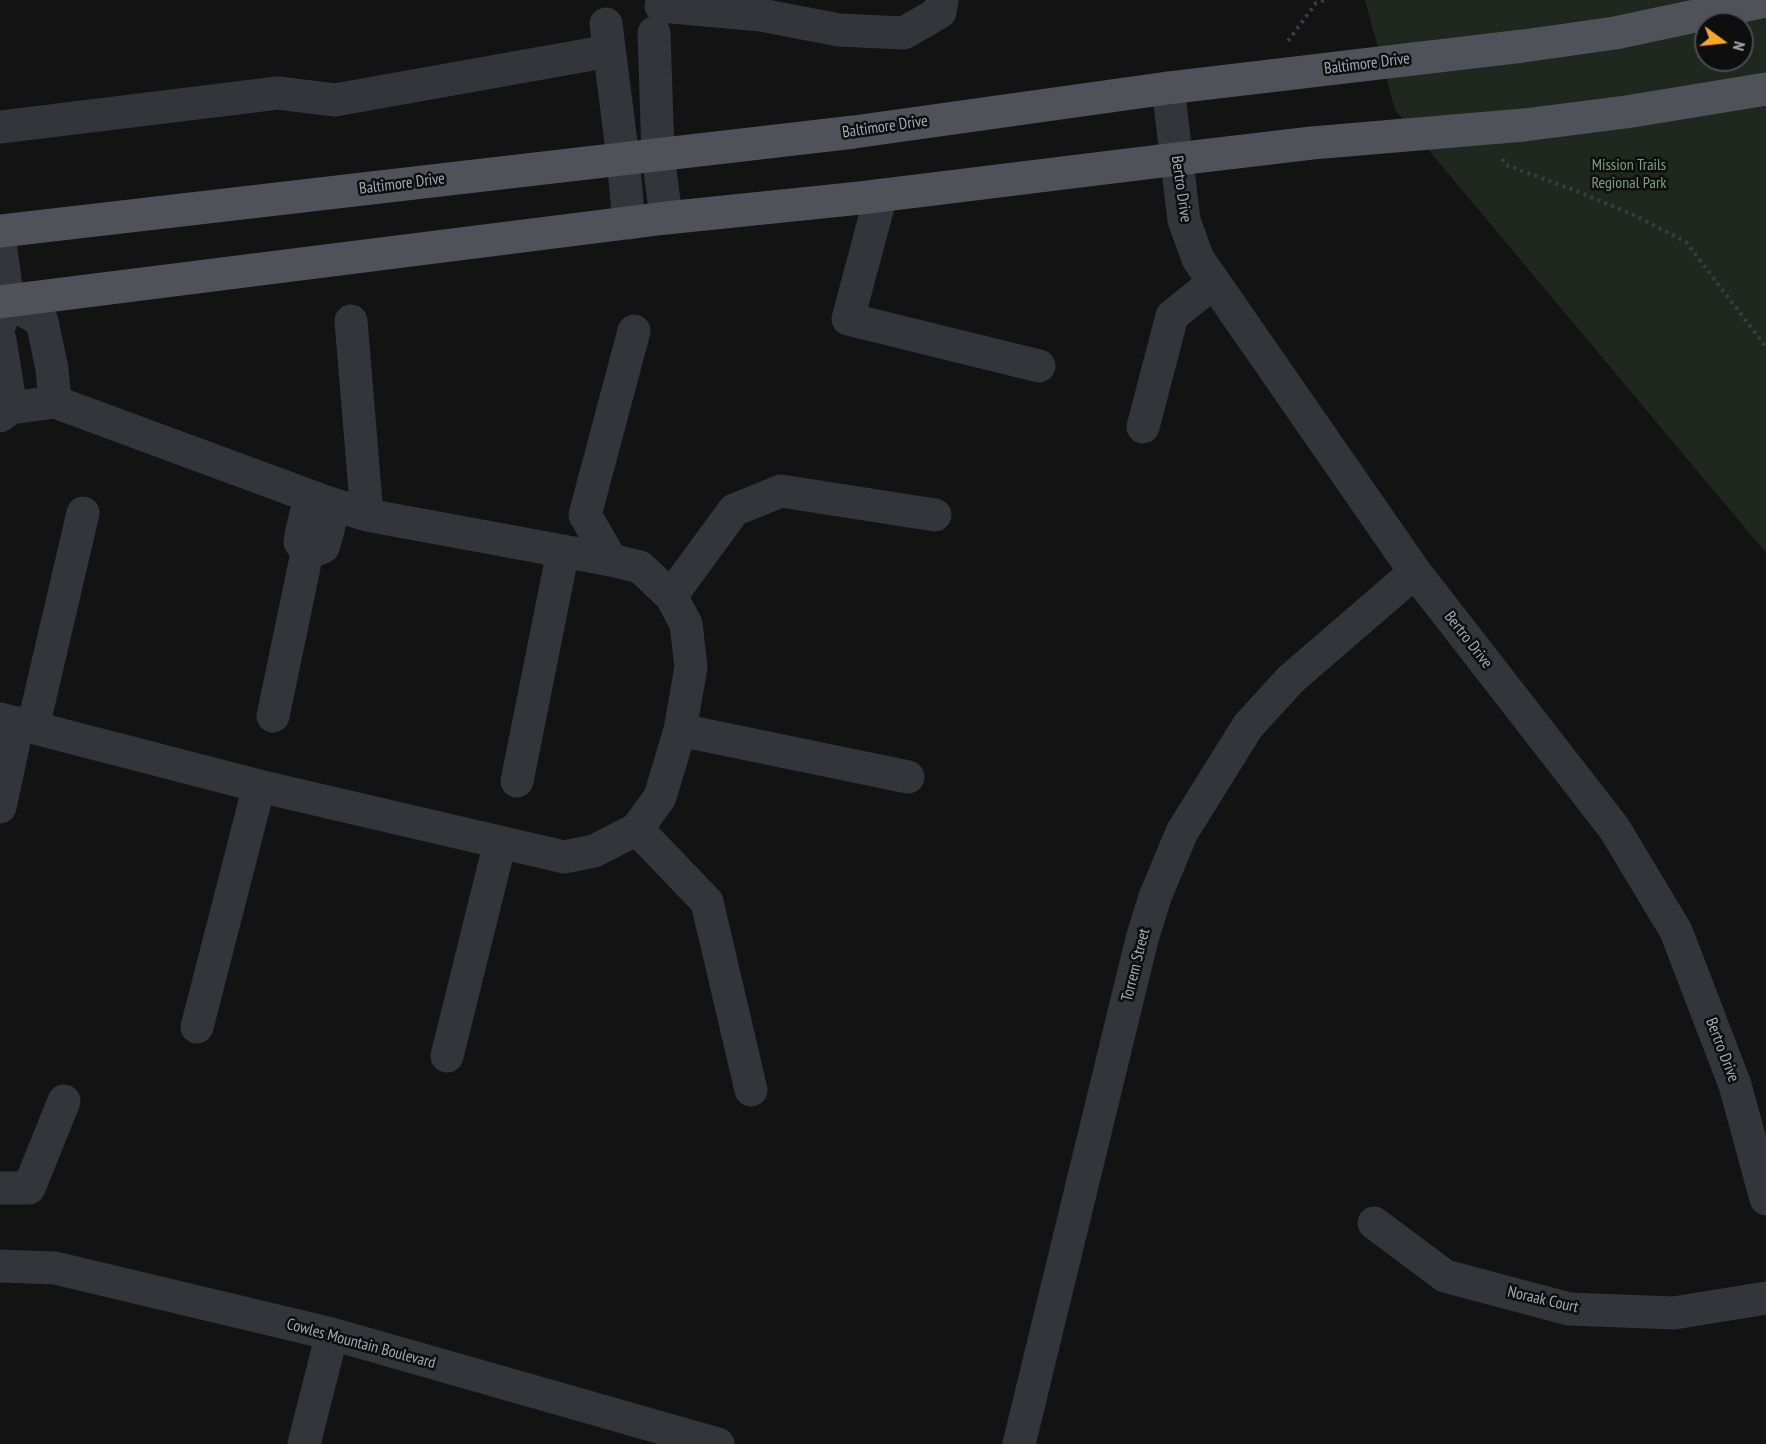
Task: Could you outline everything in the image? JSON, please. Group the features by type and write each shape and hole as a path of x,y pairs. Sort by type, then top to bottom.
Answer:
{"main road":[{"name":"Baltimore Drive","path":"0,231 854,132 1168,88 1523,46 1615,33 1766,1"},
{"path":"3,309 666,218 881,195 1312,143 1481,129 1626,112 1766,88"}],"street":[{"path":"657,13 761,15 839,30 904,33 940,12 942,0"},
{"path":"606,16 611,33 618,39 637,42 646,39 657,13"},
{"path":"657,13 658,154 666,218"},
{"path":"0,127 278,93 335,100 606,16"},
{"path":"606,16 629,223"},
{"name":"Bertro Drive","path":"1168,88 1184,220 1198,259 1415,572 1614,828 1676,931 1735,1085 1766,1200"},
{"path":"881,195 848,319 1039,366"},
{"path":"0,242 3,309 42,321 52,369 55,402"},
{"path":"1143,428 1172,316 1214,282"},
{"path":"351,321 366,515"},
{"path":"611,560 585,515 634,331"},
{"path":"0,340 6,412 55,402 366,515 640,567 671,596 686,624 691,667 680,730 660,797 637,828 594,851 564,857 259,786 17,723"},
{"path":"671,596 735,510 781,491 935,516"},
{"path":"273,716 307,553 300,542 306,514 326,502"},
{"path":"0,807 17,723 83,513"},
{"path":"517,781 563,551"},
{"name":"Torrem Street","path":"1019,1444 1142,939 1155,897 1182,832 1248,726 1291,679 1415,572"},
{"path":"680,730 908,777"},
{"path":"197,1027 259,786"},
{"path":"637,828 707,902 751,1090"},
{"path":"447,1056 500,842"},
{"path":"0,1188 29,1188 64,1101"},
{"name":"Noraak Court","path":"1374,1223 1445,1276 1569,1309 1674,1313 1766,1298"},
{"name":"Cowles Mountain Boulevard","path":"0,1266 54,1268 332,1334 718,1444"},
{"path":"304,1444 332,1334"}],"path":[{"path":"1286,43 1316,1 1325,0"},
{"path":"1481,129 1506,165 1634,215 1686,242 1766,347"}],"green space":[{"name":"Mission Trails Regional Park","path":"1365,0 1766,0 1766,553 1395,110"}]}
